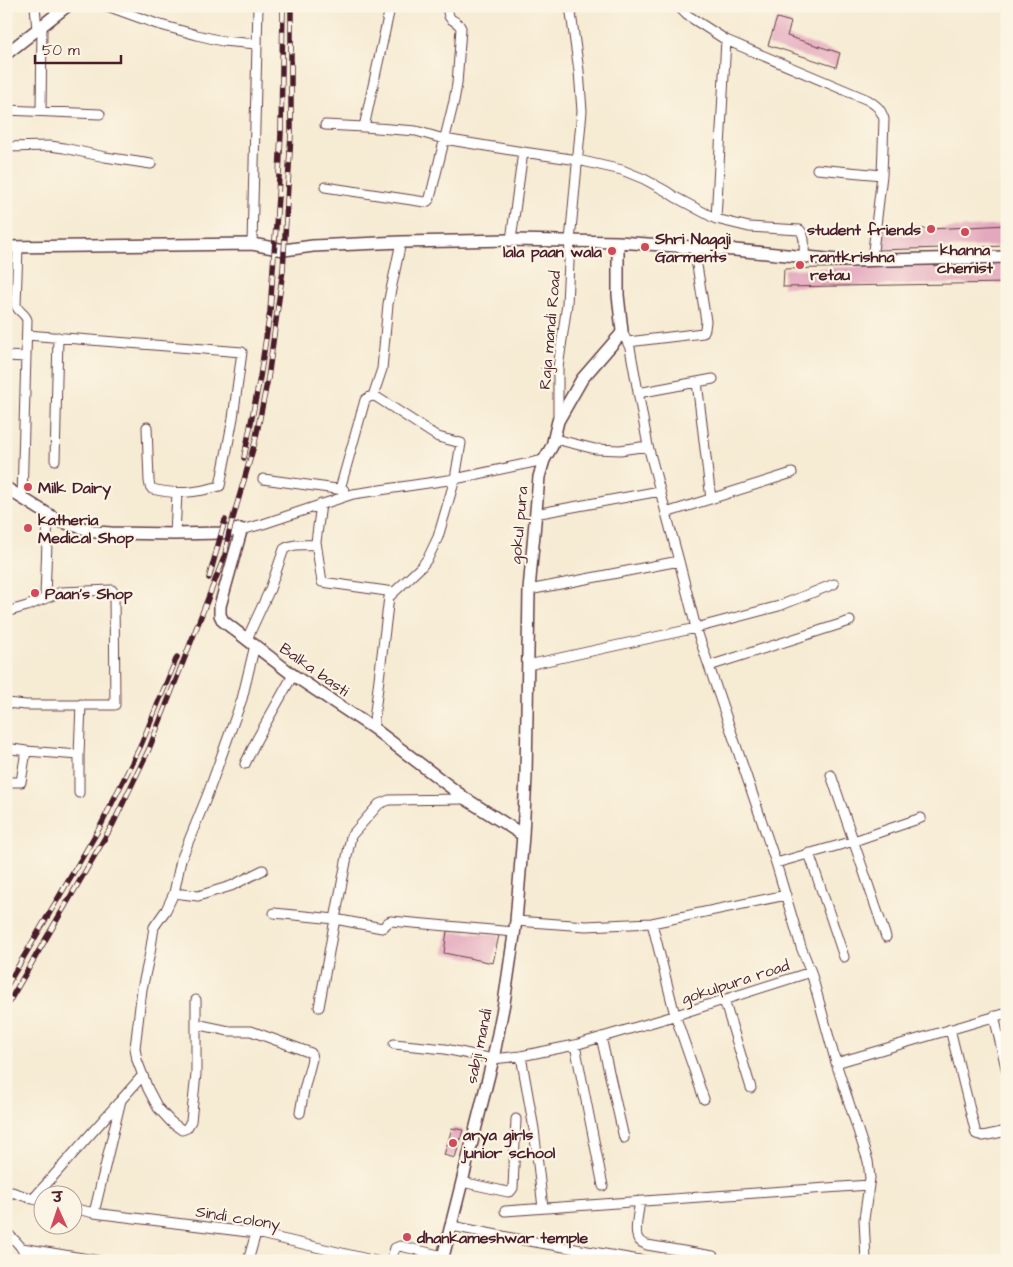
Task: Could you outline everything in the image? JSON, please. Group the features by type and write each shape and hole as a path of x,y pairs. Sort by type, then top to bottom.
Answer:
{"street":[{"path":"35,6 40,28 41,111"},
{"path":"6,54 67,6"},
{"path":"107,6 197,36 222,41 257,44"},
{"path":"252,244 258,6"},
{"path":"325,187 428,202 457,84 461,28 460,25 451,20 448,6"},
{"name":"Raja mandi Road","path":"558,421 558,368 567,304 570,242 582,112 570,6"},
{"path":"678,6 726,40 868,100 881,111 884,119 882,175 872,259"},
{"path":"364,127 390,8"},
{"path":"716,219 726,40"},
{"path":"6,110 100,114"},
{"path":"325,125 416,131 444,139 578,160 622,170 644,179 716,219 749,227 800,230 804,238 804,256"},
{"path":"6,147 50,146 151,164"},
{"path":"511,240 523,152"},
{"path":"818,169 882,175"},
{"path":"22,498 27,318 18,310 16,305 12,247 252,244 284,250 313,246 401,242 511,240 618,242 735,250 848,261 1007,257"},
{"path":"373,396 382,369 385,319 401,242"},
{"path":"618,242 618,295 622,331 628,342 632,357 648,446 696,628 776,863 801,947 811,972"},
{"path":"628,342 699,335 703,333 706,321 694,247"},
{"name":"gokul pura","path":"523,835 526,776 529,590 539,478 544,460 555,439 558,421 582,379 622,331"},
{"path":"27,335 242,352 233,418 220,486 198,492 178,493 152,489 148,480 147,427"},
{"path":"55,460 58,337"},
{"path":"6,356 26,357"},
{"path":"638,394 713,379"},
{"path":"697,382 711,499"},
{"path":"373,396 438,437 461,443 456,479 438,536 428,558 388,600 373,728"},
{"path":"340,489 365,400 373,396"},
{"path":"555,439 595,449 620,450 648,446"},
{"path":"6,488 59,521 96,532 127,534 221,533 263,524 353,494 456,479 544,460"},
{"path":"666,513 792,473"},
{"path":"263,479 340,489 353,494"},
{"path":"535,514 660,491"},
{"path":"175,534 178,493"},
{"path":"321,504 316,545 322,582 394,592"},
{"path":"45,597 48,514"},
{"name":"Balka basti","path":"241,530 220,606 220,616 223,622 293,675 373,728 466,799 523,835"},
{"path":"196,1000 194,1101 191,1121 187,1128 182,1130 177,1128 162,1114 143,1075 135,1048 142,989 154,927 166,910 174,893 181,860 207,796 242,699 251,642 284,549 291,546 316,545"},
{"path":"529,590 679,561"},
{"path":"528,665 696,628 779,606 834,584"},
{"path":"6,612 27,606 61,592 114,591 115,705 26,706 6,703"},
{"path":"708,666 850,621"},
{"path":"245,764 256,739 293,675"},
{"path":"78,793 81,704"},
{"path":"6,748 79,754"},
{"path":"6,782 22,782 26,751"},
{"path":"831,775 886,938"},
{"path":"319,1007 351,836 379,804 389,800 466,799"},
{"path":"776,863 854,841 921,818"},
{"name":"sabji mandi","path":"443,1258 493,1059 504,1003 515,927 523,835"},
{"path":"809,853 844,958"},
{"path":"174,893 198,896 231,886 263,870"},
{"path":"274,912 336,919 382,928 386,923 391,922 515,927 586,926 652,923 786,895"},
{"path":"652,923 675,1016 704,1098"},
{"name":"gokulpura road","path":"394,1044 445,1049 493,1059 521,1056 576,1045 675,1016 811,972 836,1062 868,1161 870,1178 864,1220 866,1261"},
{"path":"724,1000 750,1088"},
{"path":"836,1062 1007,1013"},
{"path":"994,1016 1007,1072"},
{"path":"196,1024 229,1031 251,1031 311,1053 312,1059 300,1113"},
{"path":"950,1029 976,1134 983,1136 1007,1131"},
{"path":"600,1037 624,1138"},
{"path":"576,1045 603,1186"},
{"path":"521,1056 534,1129 543,1208"},
{"path":"51,1184 143,1075"},
{"path":"94,1213 127,1093"},
{"path":"462,1182 508,1192 511,1191 513,1188 516,1120"},
{"path":"505,1211 869,1185"},
{"path":"6,1199 12,1192 32,1198"},
{"path":"640,1201 636,1230 637,1238 640,1241 647,1245 713,1256"},
{"name":"Sindi colony","path":"82,1210 256,1233 376,1261"},
{"path":"452,1226 645,1261"},
{"path":"6,1232 22,1248 27,1261"},
{"path":"248,1261 256,1233"},
{"path":"391,1261 395,1248 400,1246 443,1258"},
{"path":"22,1248 100,1261"}],"building":[{"path":"777,18 791,22 787,36 840,53 836,67 768,45"},
{"path":"1007,225 1007,246 877,250 879,228 931,229"},
{"path":"1007,263 1007,283 783,287 784,269"},
{"path":"447,931 499,935 493,963 444,953"},
{"name":"arya girls junior school","path":"452,1128 463,1130 455,1158 444,1155"}],"railway":[{"path":"244,458 260,377 270,312 281,133 283,6"},
{"path":"6,1007 113,824 149,749 225,555 229,532 255,442 268,378 283,270 291,134 291,6"},
{"path":"209,578 225,520"},
{"path":"6,987 100,827 141,745 177,657"}],"place":[{"name":"student friends","path":"931,229"},
{"name":"khanna chemist","path":"965,232"},
{"name":"Shri Nagaji Garments","path":"645,247"},
{"name":"lala paan wala","path":"612,251"},
{"name":"rantkrishna retau","path":"800,265"},
{"name":"Milk Dairy","path":"28,487"},
{"name":"katheria Medical Shop","path":"28,528"},
{"name":"Paan's Shop","path":"35,593"},
{"name":"arya girls junior school","path":"453,1143"},
{"name":"dhankameshwar temple","path":"407,1237"}]}
